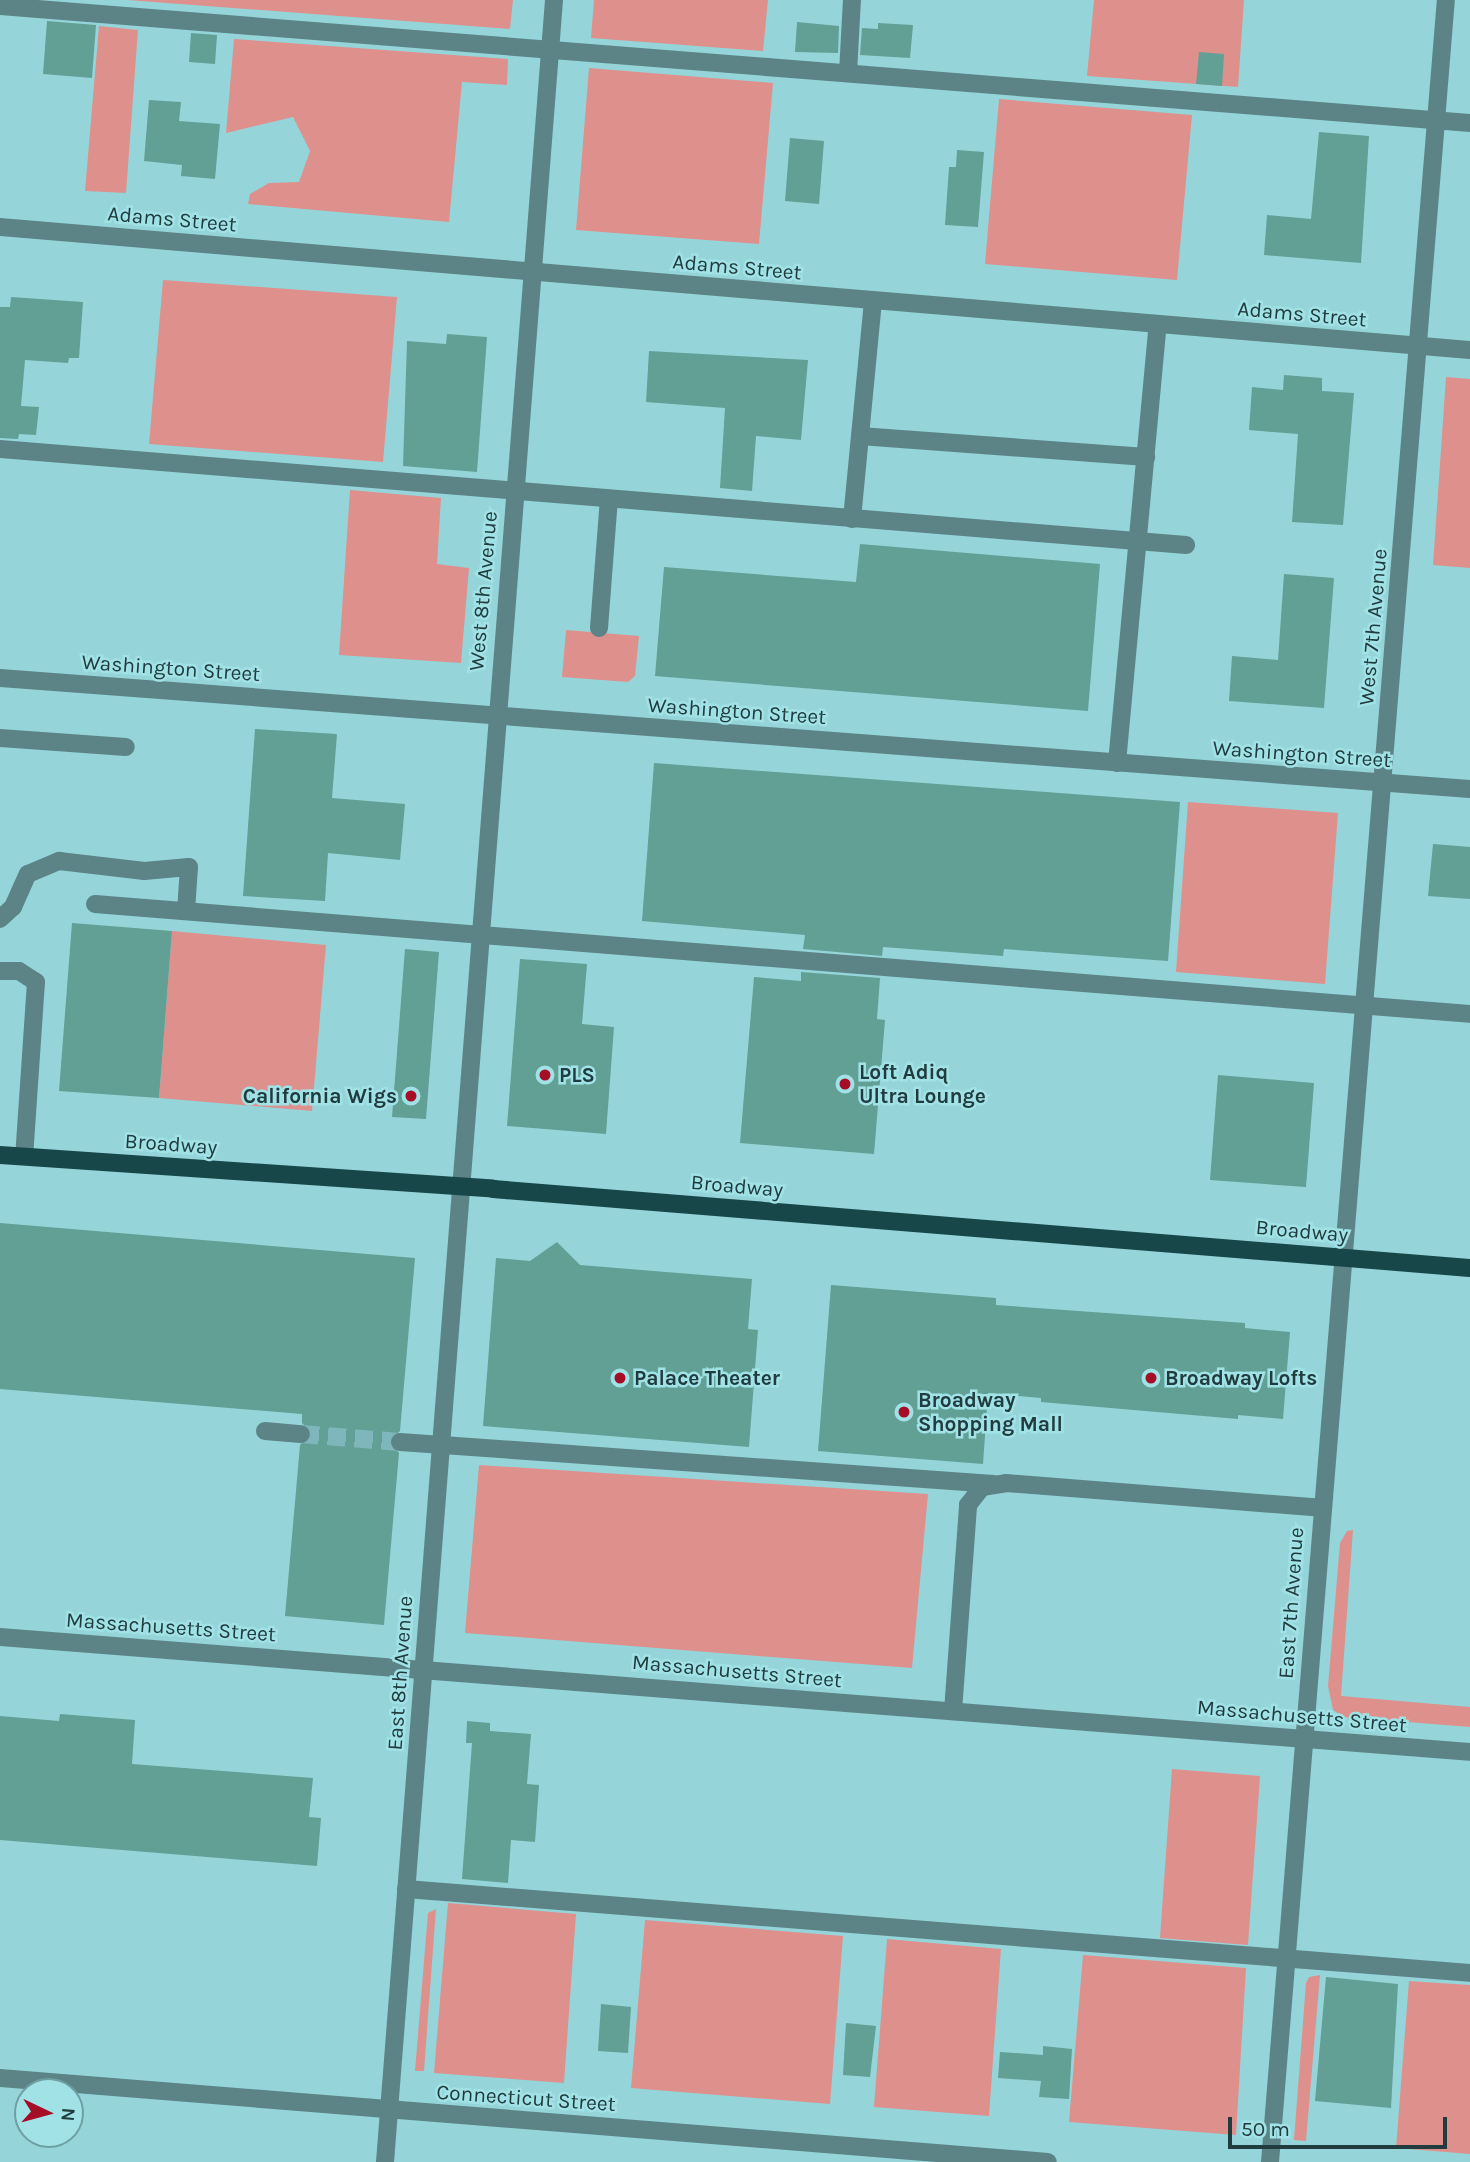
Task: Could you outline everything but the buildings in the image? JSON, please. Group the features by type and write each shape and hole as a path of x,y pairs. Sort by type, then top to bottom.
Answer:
{"main road":[{"name":"Broadway","path":"0,1155 462,1187 1470,1268"}],"street":[{"name":"West 8th Avenue","path":"462,1187 495,716 554,0"},
{"path":"848,73 852,0"},
{"name":"West 7th Avenue","path":"1346,1257 1446,0"},
{"path":"0,6 1470,123"},
{"name":"Adams Street","path":"0,228 1470,350"},
{"path":"852,519 873,302"},
{"path":"1117,762 1158,325"},
{"path":"859,436 1146,457"},
{"path":"0,449 1186,545"},
{"path":"599,628 609,499"},
{"name":"Washington Street","path":"0,678 1470,789"},
{"path":"0,738 126,747"},
{"path":"0,919 13,907 28,874 59,861 144,872 189,867 186,911"},
{"path":"95,904 1470,1014"},
{"path":"0,971 19,971 36,982 24,1156"},
{"name":"East 8th Avenue","path":"385,2162 462,1187"},
{"name":"East 7th Avenue","path":"1270,2162 1321,1508 1346,1257"},
{"path":"265,1430 301,1434"},
{"path":"400,1441 1321,1508"},
{"path":"953,1711 968,1505 982,1487 994,1484"},
{"name":"Massachusetts Street","path":"0,1637 1470,1752"},
{"path":"406,1889 1470,1973"},
{"name":"Connecticut Street","path":"0,2078 1048,2162"}],"shaded area":[{"path":"127,0 513,0 510,29"},
{"path":"594,0 768,0 763,51 591,38"},
{"path":"1094,0 1244,0 1238,87 1087,76"},
{"path":"99,26 138,30 126,193 85,191"},
{"path":"234,39 508,59 507,85 462,82 449,222 248,204 250,194 269,183 299,182 310,151 293,117 226,133"},
{"path":"589,68 773,83 759,244 576,230"},
{"path":"999,99 1192,115 1177,280 985,264"},
{"path":"163,280 397,297 383,462 149,444"},
{"path":"1446,377 1470,379 1470,568 1433,565"},
{"path":"350,490 441,498 437,564 469,568 461,663 339,655"},
{"path":"566,630 639,636 635,676 628,682 562,677"},
{"path":"1188,802 1338,813 1325,984 1176,972"},
{"path":"172,931 326,945 312,1111 159,1098"},
{"path":"479,1465 928,1494 912,1668 465,1633"},
{"path":"1353,1530 1341,1696 1470,1707 1470,1727 1344,1717 1333,1710 1328,1686 1340,1543 1347,1531"},
{"path":"1172,1769 1260,1776 1248,1945 1160,1938"},
{"path":"448,1903 576,1914 564,2083 434,2073"},
{"path":"436,1909 424,2071 415,2071 428,1913"},
{"path":"645,1920 843,1936 830,2104 631,2088"},
{"path":"887,1939 1001,1949 989,2116 874,2107"},
{"path":"1083,1955 1246,1968 1236,2135 1069,2122"},
{"path":"1320,1975 1306,2141 1294,2140 1306,1983 1309,1977"},
{"path":"1409,1981 1470,1985 1470,2154 1396,2148"}],"tunnel":[{"path":"301,1434 400,1442"}],"place":[{"name":"PLS","path":"545,1075"},
{"name":"Loft Adiq Ultra Lounge","path":"845,1084"},
{"name":"California Wigs","path":"411,1096"},
{"name":"Palace Theater","path":"620,1378"},
{"name":"Broadway Lofts","path":"1151,1378"},
{"name":"Broadway Shopping Mall","path":"904,1412"}]}
